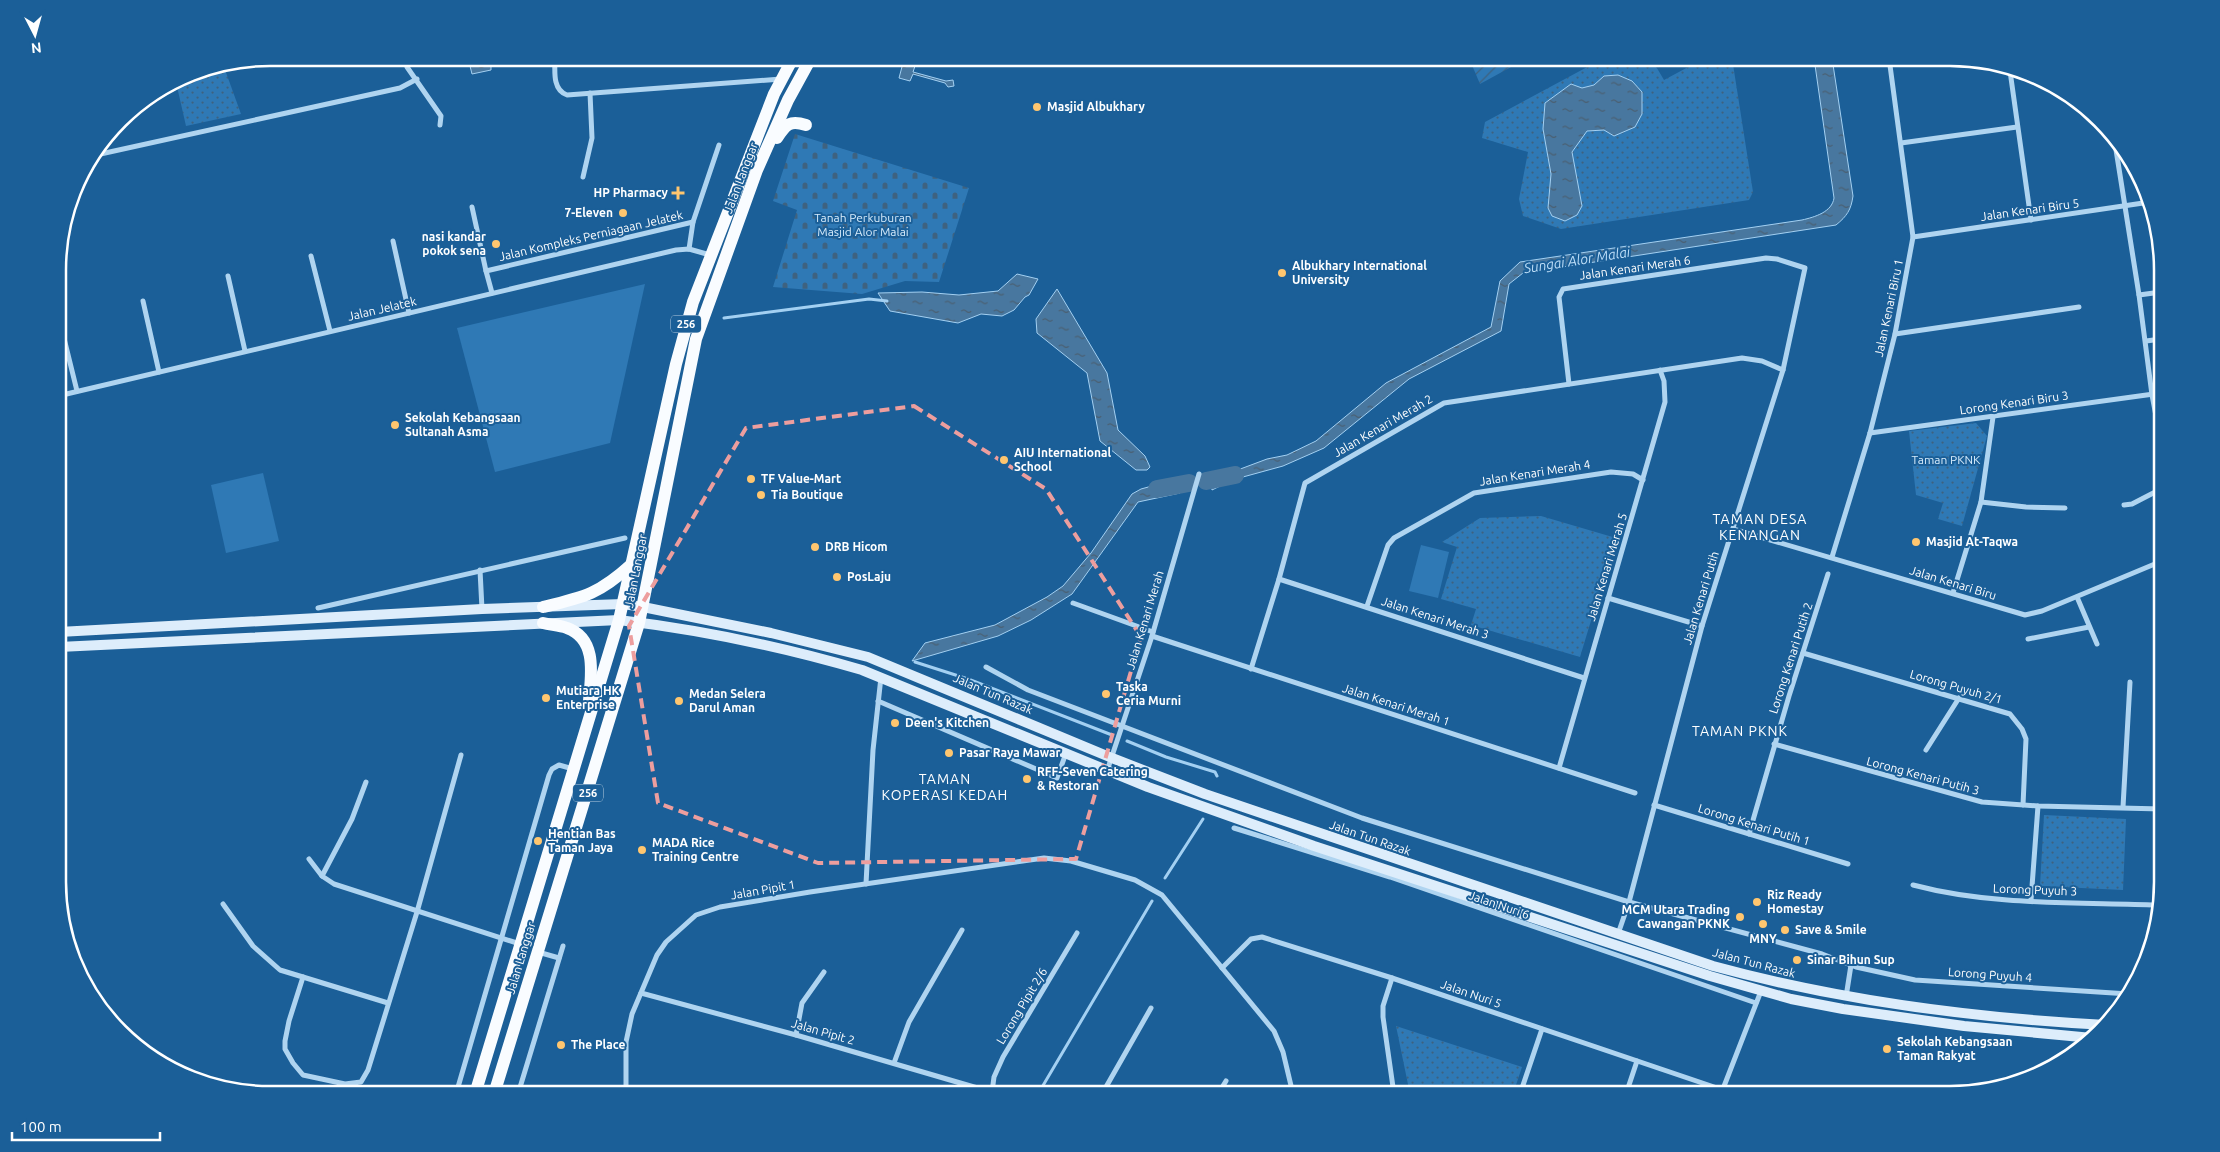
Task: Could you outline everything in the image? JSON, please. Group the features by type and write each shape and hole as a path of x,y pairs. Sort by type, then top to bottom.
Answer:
{"main road":[{"name":"Jalan Langgar","path":"477,1086 515,939 574,770 619,620 676,364 693,302 781,79 788,66"},
{"name":"Jalan Langgar","path":"496,1086 640,623 689,366 707,305 757,170 788,100 807,66"},
{"path":"757,170 785,125 797,122 806,125"},
{"path":"542,607 586,597 610,582 632,564"},
{"name":"Jalan Tun Razak","path":"66,632 482,609 623,604 643,607 771,633 868,657 1112,758 1320,834 1722,968 1846,997 1966,1014 2096,1024"},
{"name":"Jalan Tun Razak","path":"66,647 619,620 793,652 881,677 1107,771 1249,827 1615,946 1760,990 1843,1009 1954,1025 2082,1037"},
{"path":"543,623 567,628 575,632 587,646 591,670 588,724"},
{"path":"515,939 532,945 542,938"}],"street":[{"path":"407,66 441,116 440,124"},
{"path":"555,66 556,84 560,92 567,95 781,79"},
{"name":"Jalan Kenari Biru 1","path":"1832,557 1870,433 1895,334 1913,237 1890,66"},
{"path":"2010,75 2031,220"},
{"path":"103,153 400,88 417,79"},
{"path":"583,177 592,138 590,93"},
{"path":"1901,143 2017,127"},
{"path":"689,249 693,222 719,145"},
{"path":"2117,153 2154,405"},
{"name":"Jalan Kenari Biru 5","path":"1913,237 2142,203"},
{"path":"472,207 486,271"},
{"name":"Jalan Kompleks Perniagaan Jelatek","path":"492,293 486,271 693,222"},
{"path":"393,241 409,313"},
{"name":"Jalan Jelatek","path":"66,394 676,250 689,249 710,255"},
{"path":"311,256 330,332"},
{"name":"Jalan Kenari Merah 6","path":"1569,384 1559,297 1563,289 1766,258 1782,260 1805,268"},
{"name":"Jalan Kenari Putih","path":"1618,934 1629,902 1702,626 1783,370 1805,268"},
{"path":"228,276 245,351"},
{"path":"2139,295 2154,293"},
{"path":"143,301 159,372"},
{"path":"1895,334 2079,307"},
{"path":"2146,341 2154,340"},
{"path":"66,346 77,391"},
{"name":"Jalan Kenari Merah 2","path":"1250,669 1279,579 1305,483 1444,403 1748,358 1762,361 1783,370"},
{"name":"Jalan Kenari Merah 5","path":"1559,768 1665,402 1664,382 1660,370"},
{"name":"Lorong Kenari Biru 3","path":"1870,433 2152,394"},
{"path":"1953,593 1981,502 1993,416"},
{"name":"Jalan Kenari Merah 4","path":"1367,606 1388,546 1394,538 1474,493 1611,472 1633,474 1643,480"},
{"name":"Jalan Kenari Merah","path":"1107,771 1152,634 1200,474"},
{"path":"2124,505 2132,504 2154,493"},
{"path":"1981,502 2026,507 2065,508"},
{"name":"Jalan Kenari Biru","path":"1733,529 2025,615 2042,611 2154,564"},
{"path":"318,608 625,538"},
{"path":"480,570 482,609"},
{"name":"Lorong Kenari Putih 2","path":"1749,834 1774,744 1828,574"},
{"name":"Jalan Kenari Merah 3","path":"1279,579 1584,678"},
{"path":"2077,597 2097,644"},
{"path":"1608,598 1702,626"},
{"name":"Jalan Kenari Merah 1","path":"1073,603 1250,669 1635,793"},
{"path":"2028,639 2089,627"},
{"name":"Lorong Puyuh 2/1","path":"1803,652 2010,714 2022,729 2026,739 2023,805"},
{"name":"Lorong Puyuh 4","path":"986,667 1028,690 1362,818 1629,902 1822,954 1851,965 1915,980 2120,993"},
{"path":"866,884 881,677"},
{"path":"2123,807 2130,682"},
{"path":"1926,750 1959,698"},
{"path":"878,701 1057,778 1066,753"},
{"name":"Lorong Kenari Putih 3","path":"1774,744 1964,798 2038,806 2154,809"},
{"path":"303,977 289,1021 285,1042 288,1054 296,1070 302,1075 345,1084 361,1082 368,1070 417,912 461,755"},
{"path":"459,1086 515,939 549,776 552,769 559,765 574,770"},
{"path":"322,876 352,819 366,782"},
{"name":"Lorong Kenari Putih 1","path":"1654,805 1848,864"},
{"path":"2031,900 2038,806"},
{"name":"Jalan Nuri 6","path":"1234,828 1249,827 1756,1003"},
{"name":"Jalan Pipit 1","path":"626,1086 626,1042 632,1014 651,967 666,942 696,916 720,907 866,884 1058,858 1135,880 1162,894 1274,1031 1283,1052 1291,1086"},
{"path":"308,859 322,876 334,884 417,912 515,939"},
{"name":"Lorong Puyuh 3","path":"1913,885 1966,897 2152,905"},
{"path":"223,904 264,957 280,970 388,1003"},
{"path":"894,1063 909,1022 962,930"},
{"name":"Lorong Pipit 2/6","path":"993,1086 994,1076 1003,1057 1077,933"},
{"name":"Jalan Nuri 5","path":"1222,968 1251,939 1262,937 1392,978 1705,1086"},
{"path":"520,1086 563,946"},
{"path":"538,952 559,958"},
{"path":"1846,997 1851,965"},
{"path":"796,1035 802,1003 824,972"},
{"path":"1392,978 1383,1006 1383,1017 1393,1086"},
{"path":"1724,1086 1760,990"},
{"name":"Jalan Pipit 2","path":"641,993 796,1035 972,1086"},
{"path":"1107,1086 1151,1008"},
{"path":"1523,1086 1542,1030"},
{"path":"1629,1086 1637,1062"},
{"path":"1223,1086 1226,1081"}],"highlighted area":[{"path":"914,406 1046,489 1141,637 1076,859 818,863 658,803 629,626 746,428"}],"green space":[{"path":"1472,66 1513,66 1480,84"},
{"path":"1589,66 1656,66 1664,80 1690,66 1733,66 1753,192 1749,200 1561,229 1523,216 1519,199 1528,152 1482,138 1485,122"},
{"path":"225,71 241,114 186,126 177,88"},
{"name":"Tanah Perkuburan Masjid Alor Malai","path":"795,134 969,188 939,282 905,281 862,294 773,287 797,210 773,201"},
{"path":"645,284 610,443 495,472 457,328"},
{"name":"Taman PKNK","path":"1976,423 1987,436 1962,526 1938,519 1943,503 1916,495 1909,431"},
{"path":"263,473 279,541 226,553 211,485"},
{"path":"1541,516 1616,538 1580,657 1471,625 1476,609 1441,599 1457,547 1442,542 1480,518"},
{"path":"1421,545 1449,552 1438,598 1409,591"},
{"path":"2044,815 2126,819 2123,890 2040,886"},
{"path":"1396,1026 1522,1067 1516,1086 1408,1086"}],"water":[{"path":"470,66 491,66 491,70 472,74"},
{"path":"902,66 915,66 913,72 946,81 953,80 954,86 948,87 945,83 913,74 910,81 899,78"},
{"path":"1815,66 1833,66 1853,196 1848,212 1836,225 1523,273 1509,284 1501,331 1409,379 1324,448 1283,466 1232,480 1212,490 1210,476 1227,474 1267,459 1287,455 1316,441 1386,383 1491,327 1500,281 1520,262 1802,220 1826,210 1833,203 1834,198"},
{"path":"1618,75 1632,81 1642,92 1642,114 1635,127 1614,136 1604,130 1587,131 1572,152 1582,206 1577,215 1565,221 1552,216 1548,208 1551,174 1543,129 1545,103 1571,84 1582,88 1594,85 1604,76"},
{"path":"1017,274 1038,279 1029,295 1014,310 1002,316 981,314 958,323 890,311 878,293 922,292 959,295 998,291"},
{"path":"1057,289 1107,373 1118,430 1145,456 1150,467 1147,470 1136,470 1100,441 1087,373 1037,333 1036,319"},
{"path":"1181,478 1180,493 1138,502 1072,594 1031,620 998,636 912,661 925,643 995,625 1047,597 1063,586 1091,553 1132,494 1141,489"}],"waterway":[{"path":"724,318 869,299 887,301"},
{"name":"Sungai Alor Malai","path":"1206,481 1235,475"},
{"name":"Sungai Alor Malai","path":"1157,489 1189,483"},
{"path":"915,662 968,679 1112,735"},
{"path":"1127,741 1166,757 1215,772 1217,776"},
{"path":"1165,878 1203,819"},
{"path":"1043,1086 1152,901"}],"place":[{"name":"Masjid Albukhary","path":"1037,107"},
{"name":"HP Pharmacy","path":"678,193"},
{"name":"7-Eleven","path":"623,213"},
{"name":"nasi kandar pokok sena","path":"496,244"},
{"name":"Albukhary International University","path":"1282,273"},
{"name":"Sekolah Kebangsaan Sultanah Asma","path":"395,425"},
{"name":"AIU International School","path":"1004,460"},
{"name":"TF Value-Mart","path":"751,479"},
{"name":"Tia Boutique","path":"761,495"},
{"name":"Masjid At-Taqwa","path":"1916,542"},
{"name":"DRB Hicom","path":"815,547"},
{"name":"PosLaju","path":"837,577"},
{"name":"Taska Ceria Murni","path":"1106,694"},
{"name":"Mutiara HK Enterprise","path":"546,698"},
{"name":"Medan Selera Darul Aman","path":"679,701"},
{"name":"Deen's Kitchen","path":"895,723"},
{"name":"Pasar Raya Mawar","path":"949,753"},
{"name":"RFF-Seven Catering & Restoran","path":"1027,779"},
{"name":"Hentian Bas Taman Jaya","path":"538,841"},
{"name":"MADA Rice Training Centre","path":"642,850"},
{"name":"Riz Ready Homestay","path":"1757,902"},
{"name":"MCM Utara Trading Cawangan PKNK","path":"1740,917"},
{"name":"MNY","path":"1763,924"},
{"name":"Save & Smile","path":"1785,930"},
{"name":"Sinar Bihun Sup","path":"1797,960"},
{"name":"The Place","path":"561,1045"},
{"name":"Sekolah Kebangsaan Taman Rakyat","path":"1887,1049"}],"district":[{"name":"TAMAN DESA KENANGAN","path":"1760,528"},
{"name":"TAMAN PKNK","path":"1740,731"},
{"name":"TAMAN KOPERASI KEDAH","path":"945,788"}]}
